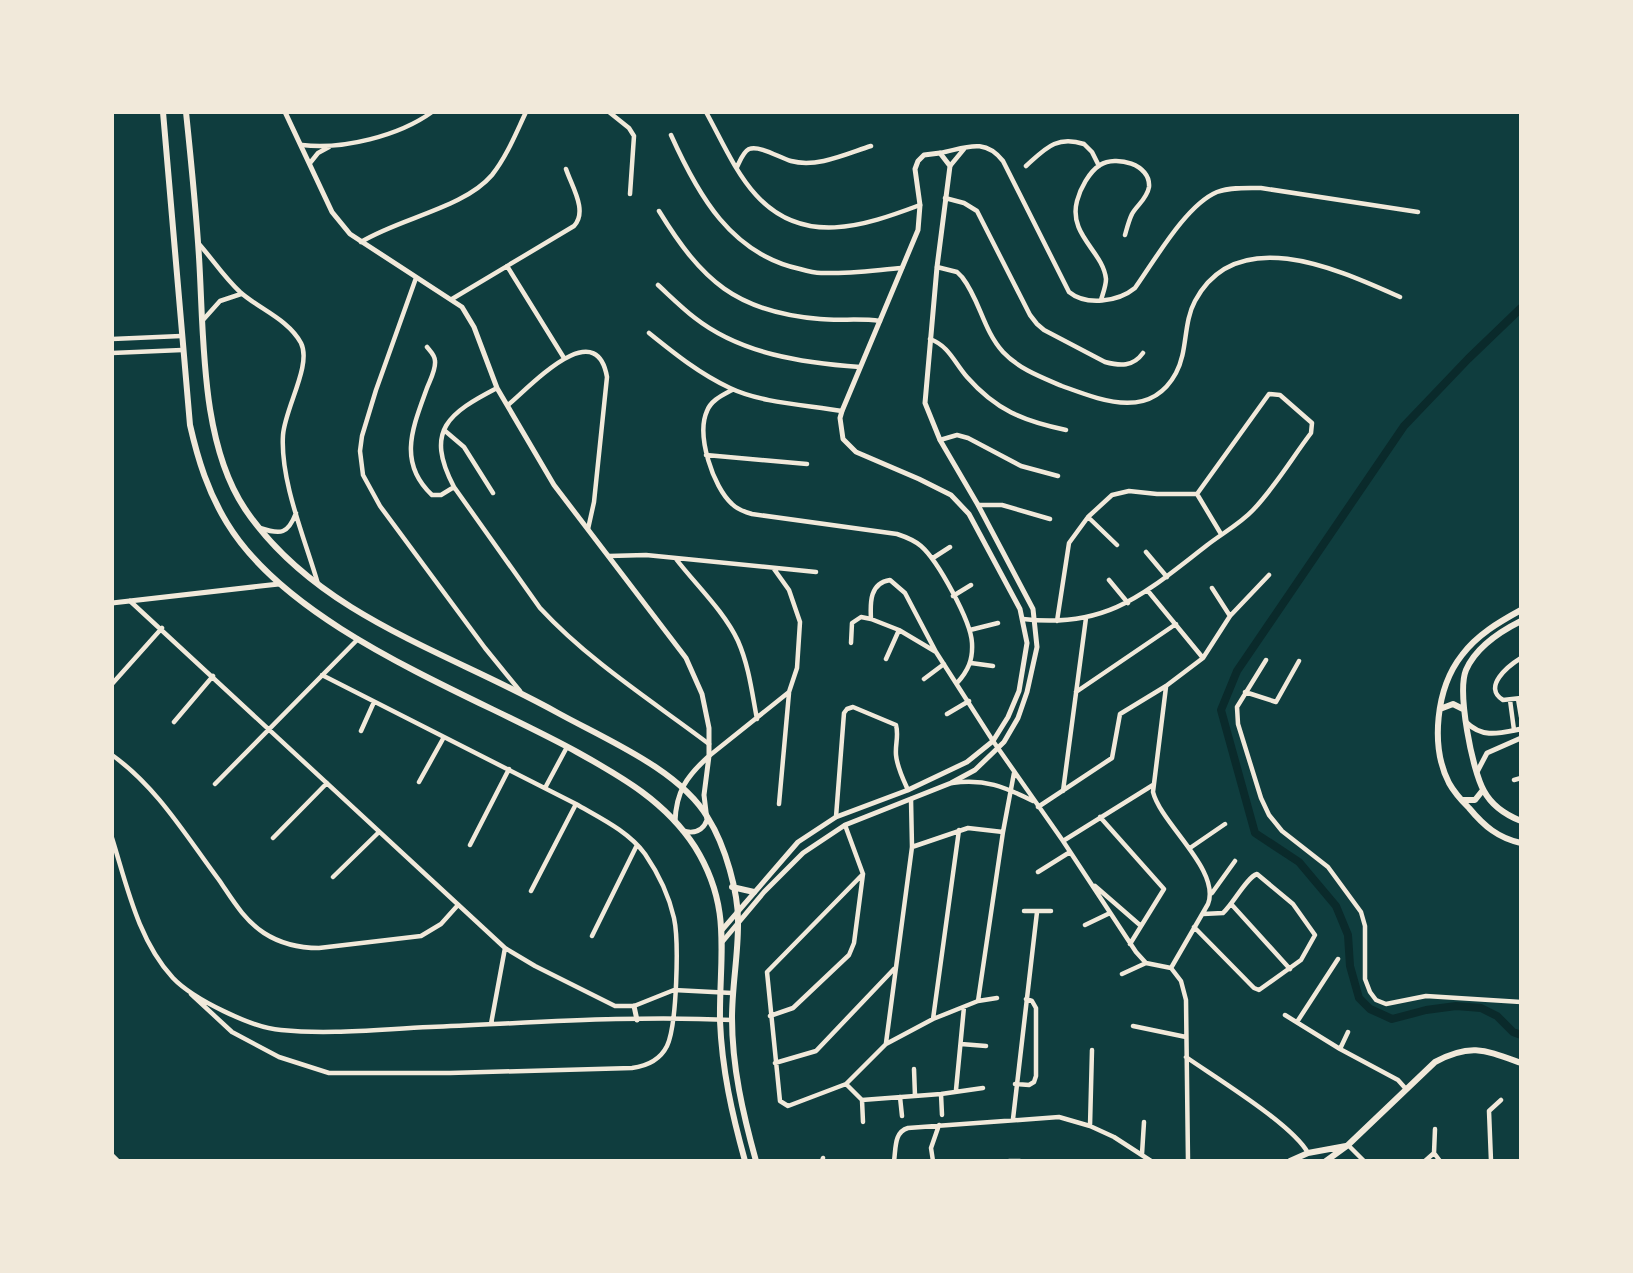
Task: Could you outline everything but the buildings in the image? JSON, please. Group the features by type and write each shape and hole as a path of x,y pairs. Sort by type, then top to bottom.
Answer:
{"main road":[{"path":"163,112 190,425 200,470 227,524 279,584 301,602 423,674 567,747 642,791 683,831 695,847 715,889 723,941 720,1020 728,1101 745,1161"},
{"path":"186,112 209,391 219,446 244,507 297,568 318,585 353,608 456,663 520,691 659,769 682,787 708,816 726,860 737,914 732,1020 739,1093 756,1161"},
{"path":"1521,610 1485,632 1460,657 1440,709 1439,744 1450,784 1461,800 1491,831 1505,839 1521,843"},
{"path":"1521,621 1502,631 1472,659 1465,672 1463,709 1483,790 1498,808 1521,821"},
{"path":"1440,709 1453,704 1463,709"},
{"path":"1461,800 1475,800 1483,790"},
{"path":"732,887 754,892"},
{"path":"723,953 736,955"},
{"path":"1326,1161 1348,1145 1435,1062 1461,1051 1485,1050 1521,1063"},
{"path":"1290,1161 1308,1153 1348,1145"}],"street":[{"path":"285,112 340,225 361,242 452,299 469,317 498,388 554,485 686,658 702,694 710,745 704,795 708,816 699,830 691,833 683,831"},
{"path":"302,145 330,146 398,131 432,112"},
{"path":"361,242 379,231 462,198 475,190 491,177 501,162 526,112"},
{"path":"609,112 629,128 634,136 630,194"},
{"path":"706,112 755,195 776,213 800,225 821,229 841,228 870,222 920,205"},
{"path":"671,135 685,167 717,216 743,243 779,265 819,274 903,268"},
{"path":"1026,166 1047,146 1058,142 1084,144 1092,152 1099,166"},
{"path":"722,930 798,842 836,817 908,790 967,762 993,741 1008,717 1019,691 1027,643 1023,620 1016,599 969,514 951,495 856,452 843,439 840,418 842,411 918,230 920,205 915,169 918,161 924,155 974,145 995,151 1003,161 1069,292 1077,299 1119,298 1135,288 1190,212 1203,200 1218,192 1237,188 1261,188 1418,212"},
{"path":"310,163 318,153 330,146"},
{"path":"737,168 749,149 757,148 794,162 812,162 835,158 871,146"},
{"path":"723,941 764,892 803,853 845,825 951,783 975,770 998,749 1018,718 1027,692 1037,647 1030,601 940,440 925,404 945,198 950,166 964,148"},
{"path":"940,153 950,166"},
{"path":"1101,300 1106,278 1082,235 1075,212 1084,184 1099,166 1118,162 1134,164 1143,169 1148,178 1146,197 1131,216 1125,234"},
{"path":"452,299 574,226 581,219 581,210 566,169"},
{"path":"945,198 964,203 977,211 1030,314 1044,330 1115,365 1127,365 1138,360 1143,353"},
{"path":"659,211 680,245 712,281 742,300 782,315 880,321"},
{"path":"198,243 218,270 242,294 286,325 301,342 304,351 302,371 283,431 284,469 318,585"},
{"path":"937,267 957,272 962,277 995,342 1018,365 1033,374 1105,402 1119,404 1151,398 1167,386 1182,356 1194,303 1206,284 1224,267 1244,259 1267,256 1286,258 1357,278 1400,296"},
{"path":"507,266 564,358"},
{"path":"416,278 362,436 360,451 363,475 380,506 520,691"},
{"path":"658,285 696,319 737,344 776,356 860,367"},
{"path":"203,320 220,301 242,294"},
{"path":"649,334 690,366 732,390 842,411"},
{"path":"112,339 181,336"},
{"path":"930,339 943,345 980,391 998,406 1034,423 1066,430"},
{"path":"427,347 433,354 435,366 412,429 411,462 432,495 441,495 454,487"},
{"path":"112,353 182,350"},
{"path":"508,405 564,358 579,351 587,351 599,358 607,377 594,502 587,530"},
{"path":"498,388 458,410 444,430 441,447 444,466 454,487 540,608 556,626 595,659 710,745"},
{"path":"732,390 713,401 707,411 703,428 706,455 722,494 734,507 751,514 897,534 920,545 933,558 970,630 971,663 967,673 957,683"},
{"path":"1023,620 1086,618 1128,603 1148,591 1252,511 1313,428 1312,423 1280,395 1269,394 1196,494"},
{"path":"444,430 464,447 493,493"},
{"path":"940,440 957,435 1013,463 1058,476"},
{"path":"706,455 807,464"},
{"path":"1057,621 1069,542 1088,517 1112,495 1120,491 1196,494"},
{"path":"1196,494 1221,534"},
{"path":"978,505 1002,505 1051,519"},
{"path":"260,528 274,533 283,531 289,528 297,512"},
{"path":"1088,517 1117,545"},
{"path":"933,558 950,547"},
{"path":"1146,552 1167,577"},
{"path":"609,556 646,555 816,572"},
{"path":"676,559 739,642 748,668 757,719"},
{"path":"774,569 789,590 800,622 797,668 789,692 779,804"},
{"path":"1037,805 1111,758 1120,714 1166,686 1203,658 1230,616 1269,575"},
{"path":"871,619 875,588 890,580 905,593 936,652 998,749 1090,880 1130,944 1146,962 1171,968 1184,988 1188,1161"},
{"path":"1109,580 1128,603"},
{"path":"112,603 279,584"},
{"path":"953,596 971,585"},
{"path":"1212,588 1230,616"},
{"path":"1148,591 1203,658"},
{"path":"130,601 505,948 615,1006 634,1006 674,990 732,993"},
{"path":"851,643 852,623 860,617 899,630 936,652"},
{"path":"1063,790 1086,618"},
{"path":"970,630 998,623"},
{"path":"1076,692 1175,624"},
{"path":"112,684 162,628"},
{"path":"886,659 899,630"},
{"path":"215,783 359,638"},
{"path":"1521,658 1500,675 1494,689 1498,698 1520,698 1521,718"},
{"path":"1266,660 1237,707 1238,724 1261,798 1269,815 1282,831 1328,867 1361,912 1364,926 1365,979 1370,992 1376,1000 1386,1004 1426,996 1521,1002"},
{"path":"1245,692 1276,702 1299,661"},
{"path":"971,663 993,666"},
{"path":"924,679 944,664"},
{"path":"112,838 139,919 151,946 173,978 232,1032 279,1057 329,1073 463,1073 639,1068 655,1061 669,1038 676,939 673,916 660,880 637,845 612,825 576,804 322,675"},
{"path":"174,722 213,676"},
{"path":"1166,686 1153,785 1155,800 1190,848 1207,880 1211,894"},
{"path":"675,822 682,787 709,756 789,692"},
{"path":"1466,722 1473,729 1488,735 1517,730 1510,700"},
{"path":"947,714 969,701"},
{"path":"361,731 374,702"},
{"path":"836,817 844,713 847,709 853,707 896,725 899,734 895,752 908,790"},
{"path":"419,782 444,737"},
{"path":"1477,772 1487,753 1521,738"},
{"path":"545,788 567,747"},
{"path":"112,755 145,783 164,805 244,915 262,932 284,943 304,948 319,948 421,936 441,924 458,905"},
{"path":"470,845 509,769"},
{"path":"978,1001 1014,772"},
{"path":"1514,780 1521,778"},
{"path":"273,838 327,783"},
{"path":"951,783 995,783 1037,805"},
{"path":"1063,841 1153,785"},
{"path":"886,1044 912,847 912,799"},
{"path":"531,891 576,804"},
{"path":"1100,817 1164,889 1130,944"},
{"path":"1190,848 1225,824"},
{"path":"770,1016 793,1009 849,955 863,874 845,825"},
{"path":"912,847 968,828 1003,832"},
{"path":"933,1019 959,830"},
{"path":"333,877 379,832"},
{"path":"592,936 637,845"},
{"path":"1038,872 1070,852"},
{"path":"1171,968 1203,914 1211,894 1235,861"},
{"path":"863,874 767,972 775,1063 780,1101 783,1105 788,1106 846,1084 886,1044 933,1019 978,1001 997,998"},
{"path":"1194,927 1254,988 1264,988 1301,960 1315,935 1293,904 1257,874 1251,876 1232,905 1223,913 1203,914"},
{"path":"1090,880 1141,927"},
{"path":"1232,905 1290,969"},
{"path":"1024,911 1051,911"},
{"path":"1013,1119 1037,912"},
{"path":"1085,925 1110,913"},
{"path":"491,1024 505,948"},
{"path":"1297,1022 1338,959"},
{"path":"1122,974 1146,962"},
{"path":"775,1063 816,1051 895,968"},
{"path":"191,994 235,1016 281,1030 346,1031 491,1024 732,1020"},
{"path":"1016,1084 1029,1085 1034,1082 1035,1076 1036,1008 1035,1004 1026,999"},
{"path":"634,1006 637,1020"},
{"path":"956,1091 964,1007"},
{"path":"1286,1015 1340,1049 1398,1080 1406,1089"},
{"path":"1133,1026 1186,1037"},
{"path":"1340,1049 1349,1032"},
{"path":"961,1045 986,1046"},
{"path":"1090,1126 1092,1050"},
{"path":"1186,1057 1274,1120 1298,1139 1308,1153"},
{"path":"914,1069 915,1096"},
{"path":"846,1084 862,1100 863,1122"},
{"path":"862,1100 983,1088"},
{"path":"942,1094 942,1115"},
{"path":"900,1097 902,1116"},
{"path":"1491,1161 1489,1111 1501,1100"},
{"path":"894,1161 897,1135 902,1130 1013,1119 1059,1118 1090,1126 1151,1161"},
{"path":"1142,1154 1144,1122"},
{"path":"933,1161 932,1148 939,1125"},
{"path":"1434,1129 1434,1153 1440,1161"},
{"path":"1348,1145 1364,1161"},
{"path":"1425,1161 1434,1153"},
{"path":"112,1155 118,1161"},
{"path":"1009,1161 1020,1161"}],"waterway":[{"path":"1521,308 1404,426 1237,671 1221,710 1255,833 1299,862 1336,906 1348,935 1350,966 1359,998 1370,1009 1392,1019 1456,1006 1481,1008 1497,1016 1513,1032 1521,1035"}]}
